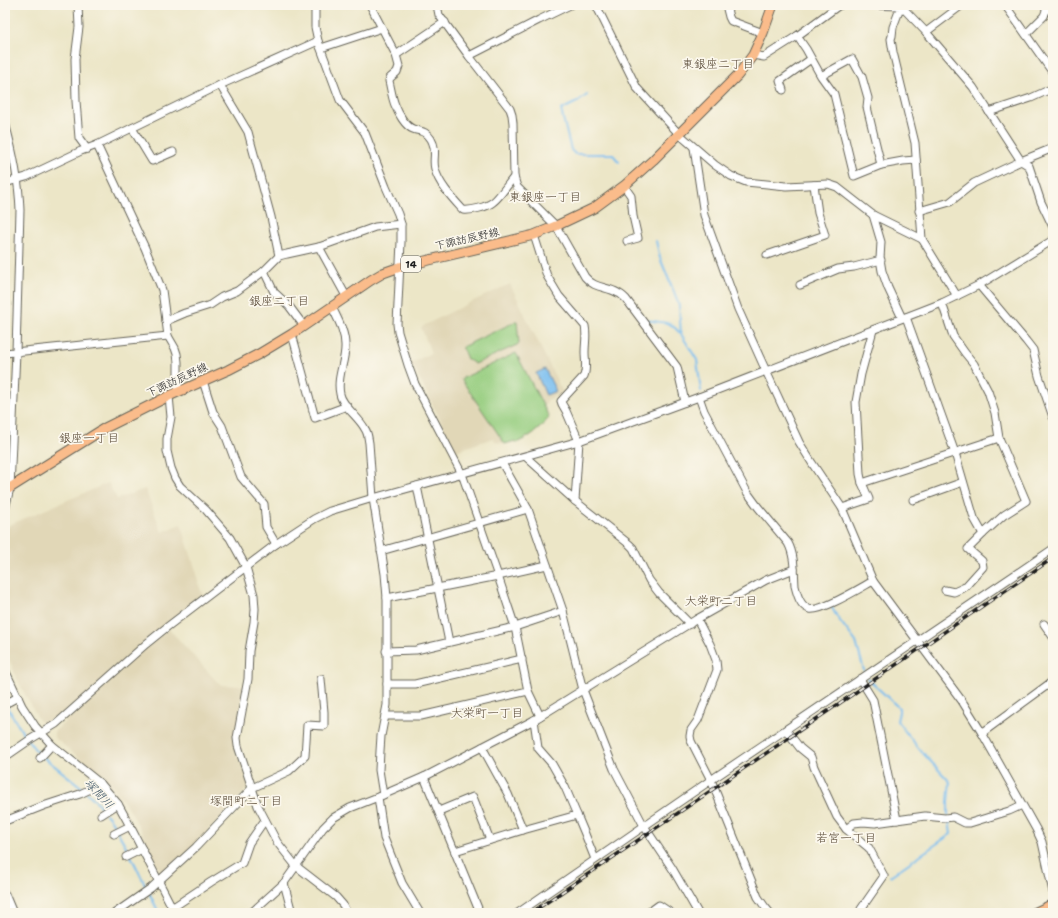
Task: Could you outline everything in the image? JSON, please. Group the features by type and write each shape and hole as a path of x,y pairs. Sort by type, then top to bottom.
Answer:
{"main road":[{"name":"下諏訪辰野線","path":"8,490 105,428 259,354 292,334 346,296 383,273 400,267 534,235 594,208 624,186 653,160 738,75 753,55 773,5"},
{"path":"1034,913 1053,904"}],"street":[{"path":"78,5 79,27 75,59 76,101 80,138 87,149"},
{"path":"315,5 315,28 340,100 365,133 401,224 397,324 408,366 425,404 462,474 478,523 498,576 515,627 528,691 537,718 538,748 552,764 565,787 586,834 595,860"},
{"path":"370,5 396,55 399,66 397,72 390,78 395,105 405,125 412,129 423,131 431,140 435,151 434,169 448,193 463,210 475,209 494,202 514,177"},
{"path":"436,5 439,15 510,109 512,115 514,177 518,187 556,226 589,282 617,292 626,299 677,367 685,402"},
{"path":"469,56 570,5"},
{"path":"596,5 637,88 679,134 694,148 731,176 746,182 786,186 828,184 837,187 873,215 922,239"},
{"path":"726,5 731,21 763,33"},
{"path":"753,55 764,57 841,5"},
{"path":"868,5 901,6 926,32 973,87 1021,161 1029,166 1041,202 1053,227"},
{"path":"926,32 962,5"},
{"path":"1005,5 1053,73"},
{"path":"1026,34 1044,16 1048,5"},
{"path":"901,6 891,39 915,143 922,239 957,296"},
{"path":"396,55 445,22"},
{"path":"5,183 26,177 97,145 220,84 320,45 382,28"},
{"path":"797,36 821,76 834,94 854,176 881,165 916,160"},
{"path":"783,90 780,81 811,59"},
{"path":"821,76 852,59 862,77 868,98 867,107 881,165"},
{"path":"220,84 248,132 271,217 279,256"},
{"path":"990,112 1031,98 1053,88"},
{"path":"5,123 17,180 20,210 13,419 8,490 5,509"},
{"path":"132,128 152,161 173,152"},
{"path":"97,145 154,268 162,290 168,336 175,348 178,362 167,439 167,451 171,468 180,486 206,510 230,538 246,567 254,595 255,609 249,651 248,679 237,738 238,746 258,806 277,842 296,866 344,905 347,913"},
{"path":"694,148 704,215 738,308 799,442 842,508 873,581 962,701 982,733 1042,842 1053,892"},
{"path":"919,211 950,202 974,183 1053,148"},
{"path":"767,255 825,235 818,213 814,185"},
{"path":"624,186 631,196 633,216 638,238 627,241"},
{"path":"873,215 881,242 882,271 888,288 904,318 954,453 974,518 983,534"},
{"path":"166,320 210,305 222,297 237,291 264,271 279,256 319,247 375,228 401,224"},
{"path":"534,235 547,276 559,296 585,326 586,331 586,371 584,376 561,401 579,441 575,501"},
{"path":"5,757 56,724 167,627 276,544 314,519 330,511 579,441 699,397 942,303 979,285 1053,240"},
{"path":"319,247 346,296"},
{"path":"800,285 838,269 854,267 881,260"},
{"path":"264,271 274,292 289,306 304,326"},
{"path":"979,285 1032,350 1053,417"},
{"path":"942,303 953,336 974,364 988,391 995,413 999,438 1026,501 1004,514 968,549 982,561 983,567 965,587 954,592 945,590"},
{"path":"332,306 343,331 345,344 339,388 340,396 368,434 373,498 387,598 387,705 381,736 379,770 384,838 402,883 420,913"},
{"path":"842,508 869,499 860,474 856,402 861,374 873,330"},
{"path":"292,334 315,418 347,406"},
{"path":"5,353 168,336"},
{"path":"203,381 213,412 222,426 241,477 264,504 266,527 276,544"},
{"path":"1045,395 1053,392"},
{"path":"699,397 704,411 748,492 758,507 788,543 791,550 799,598 805,607 810,610 828,605 873,581"},
{"path":"5,419 13,419"},
{"path":"862,483 999,438"},
{"path":"526,457 575,501 633,548 649,580 659,593 690,624"},
{"path":"502,463 528,509 563,611 583,690 614,769 644,826 672,868 698,913"},
{"path":"913,500 964,482"},
{"path":"417,486 449,642"},
{"path":"381,551 528,509"},
{"path":"518,913 711,780 1053,549"},
{"path":"387,598 547,565"},
{"path":"251,913 284,883 323,828 334,818 350,808 424,776 482,748 537,718 690,624 766,580 794,569"},
{"path":"386,651 416,650 515,627 563,611"},
{"path":"697,620 710,644 716,660 717,670 698,720 691,730 691,741 711,780 758,897 770,913"},
{"path":"1044,624 1053,637"},
{"path":"387,684 415,684 522,659"},
{"path":"5,672 30,719 41,734 52,746 101,784 118,804 174,911 211,882 242,863 248,843 265,820"},
{"path":"115,913 145,893 159,881 196,847 252,788 289,771 305,756 307,725 324,726 321,678"},
{"path":"860,679 873,700 897,820"},
{"path":"982,733 1053,680"},
{"path":"385,716 421,716 528,691"},
{"path":"7,703 18,698"},
{"path":"786,730 800,748 811,757 814,767 837,817 846,829 869,848 884,876 861,909 863,913"},
{"path":"40,758 52,746"},
{"path":"482,748 508,794 523,830"},
{"path":"424,776 480,913"},
{"path":"5,821 101,784"},
{"path":"439,811 473,797 490,840"},
{"path":"101,815 118,804"},
{"path":"846,829 854,823 875,823 925,816 953,818 965,823 970,823 1009,811 1022,805"},
{"path":"455,851 577,815"},
{"path":"114,834 130,826"},
{"path":"126,857 142,849"},
{"path":"284,883 292,913"},
{"path":"5,894 13,913"},
{"path":"648,913 659,905 671,913"}],"shaded area":[{"path":"510,284 563,393 547,400 547,402 543,405 549,417 544,425 531,436 516,443 515,441 505,444 496,442 493,438 456,451 414,368 410,364 431,353 421,327"},
{"path":"108,483 117,499 145,489 162,532 181,524 203,596 80,700 50,724 45,725 39,720 20,685 5,650 5,536 9,525"},
{"path":"169,629 220,685 244,686 235,750 249,786 228,810 164,874 162,874 133,815 117,792 107,781 54,737 54,732 144,649"}],"green space":[{"path":"517,321 519,344 475,364 467,359 462,347"},
{"path":"516,353 549,417 542,426 530,436 516,443 515,441 505,444 461,379"}],"water":[{"path":"545,369 556,391 546,395 536,373"}],"waterway":[{"path":"587,95 561,110 571,150 575,154 612,154 619,162"},
{"path":"656,241 660,258 679,306 681,334"},
{"path":"645,320 668,323 681,334 697,360 701,391"},
{"path":"831,606 837,617 856,642 865,674"},
{"path":"867,678 899,708 897,721 920,750 950,782 948,815"},
{"name":"塚間川","path":"6,705 24,735 37,752 80,786 104,811"},
{"name":"塚間川","path":"106,814 128,850 159,913"},
{"path":"890,876 951,834 949,820"}],"railway":[{"path":"531,913 1053,558"}],"district":[{"name":"東銀座二丁目","path":"718,64"},
{"name":"東銀座一丁目","path":"545,197"},
{"name":"銀座二丁目","path":"279,301"},
{"name":"銀座一丁目","path":"89,438"},
{"name":"大栄町二丁目","path":"721,601"},
{"name":"大栄町一丁目","path":"487,713"},
{"name":"塚間町二丁目","path":"246,801"},
{"name":"若宮一丁目","path":"846,838"}]}
